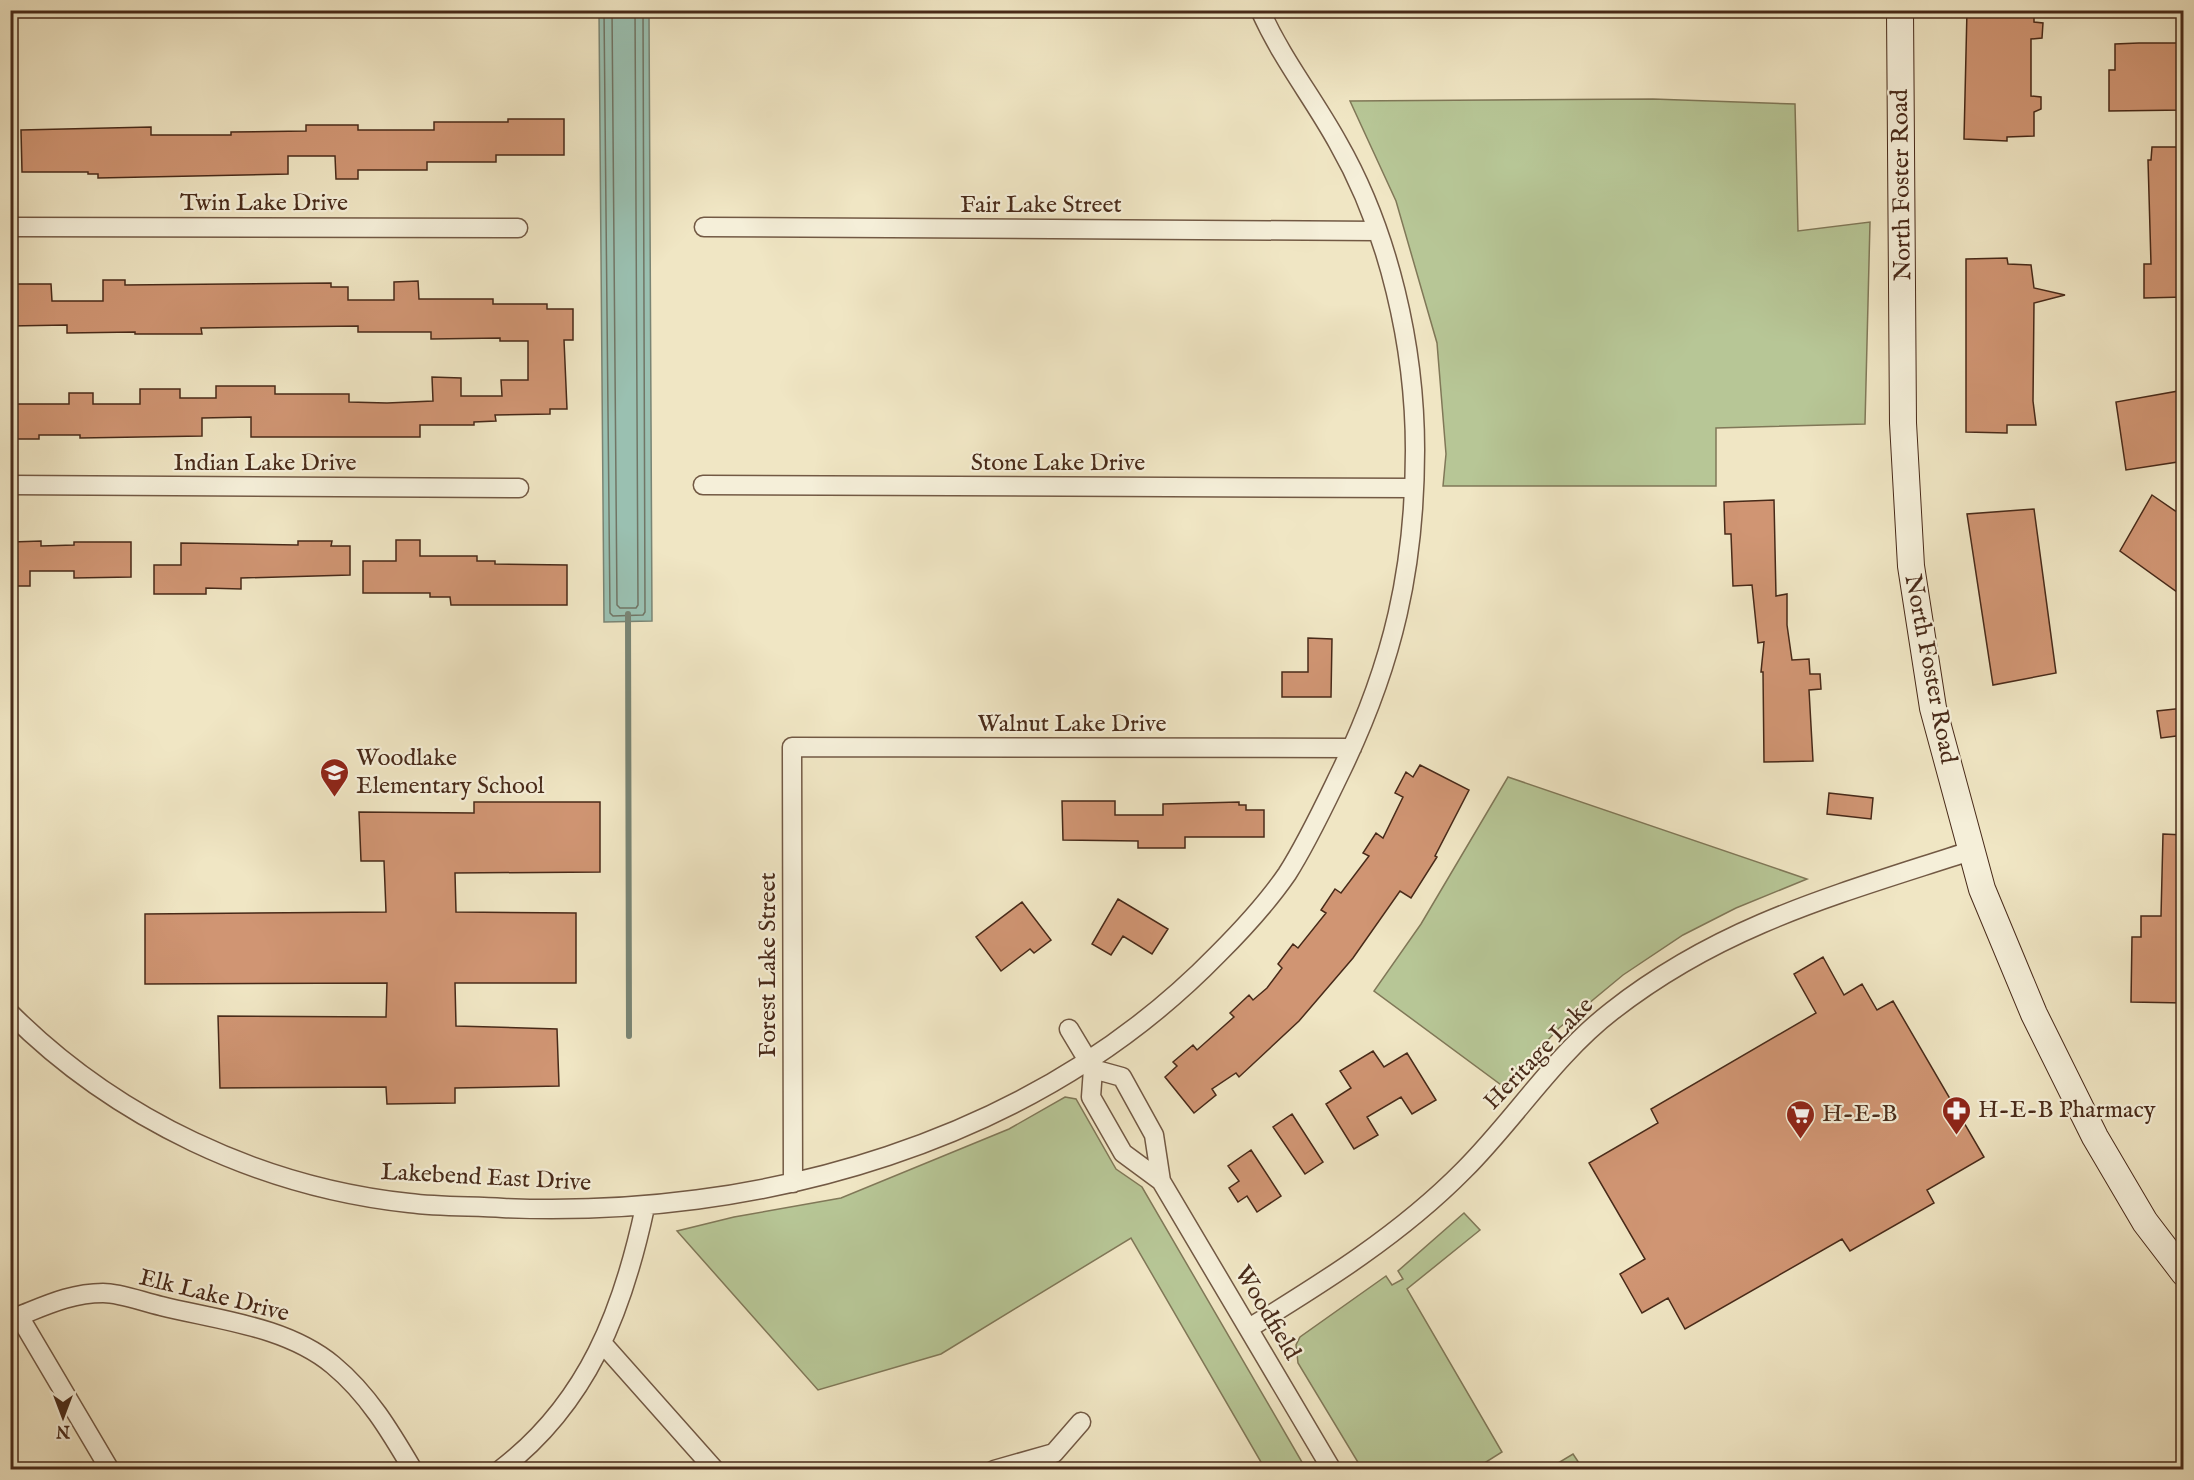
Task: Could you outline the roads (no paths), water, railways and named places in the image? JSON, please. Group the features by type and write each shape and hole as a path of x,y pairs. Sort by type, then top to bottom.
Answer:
{"main road":[{"name":"North Foster Road","path":"1900,10 1903,423 1911,566 1933,708 1982,889 2034,1014 2095,1137 2145,1222 2184,1273"}],"street":[{"name":"Lakebend East Drive","path":"10,1013 85,1078 144,1116 206,1148 272,1174 340,1192 410,1203 544,1209 645,1207 793,1183 856,1167 945,1135 1031,1094 1090,1064 1137,1028 1189,984 1238,933 1286,876 1321,813 1352,748 1386,660 1399,616 1413,525 1415,445 1410,371 1396,298 1377,231 1339,143 1277,48 1260,10"},
{"name":"Twin Lake Drive","path":"10,227 518,228"},
{"name":"Fair Lake Street","path":"704,227 1377,231"},
{"name":"Indian Lake Drive","path":"10,485 519,488"},
{"name":"Stone Lake Drive","path":"703,485 1414,488"},
{"name":"Walnut Lake Drive","path":"792,747 1352,748"},
{"name":"Forest Lake Street","path":"792,747 793,1183"},
{"name":"Heritage Lake","path":"1249,1328 1325,1281 1397,1230 1464,1170 1570,1049 1611,1012 1667,972 1720,940 1777,915 1970,851"},
{"path":"1069,1029 1090,1064"},
{"name":"Woodfield","path":"1161,1181 1123,1153 1091,1097 1090,1064 1122,1077 1154,1135 1161,1181 1332,1470"},
{"path":"500,1470 540,1434 565,1405 603,1344 635,1251 645,1207"},
{"name":"Elk Lake Drive","path":"110,1470 19,1316 68,1297 104,1293 267,1332 294,1341 331,1363 362,1392 387,1426 413,1470"},
{"path":"603,1344 715,1470"},
{"path":"994,1470 1053,1454 1081,1422"}],"water":[{"path":"599,11 649,11 652,621 604,622"}],"waterway":[{"path":"628,614 629,1036"}],"place":[{"name":"Woodlake Elementary School","path":"335,798"},
{"name":"H-E-B Pharmacy","path":"1957,1136"},
{"name":"H-E-B","path":"1801,1140"}]}
